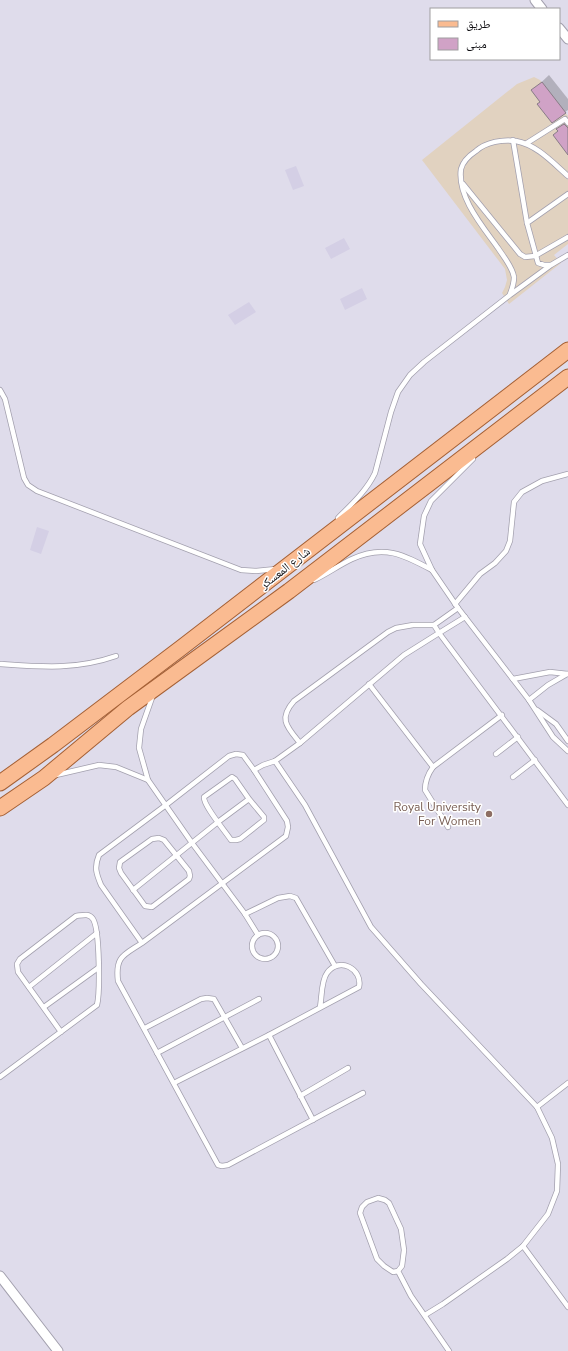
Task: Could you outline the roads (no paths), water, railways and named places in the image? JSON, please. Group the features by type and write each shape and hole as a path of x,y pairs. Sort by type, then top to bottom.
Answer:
{"main road":[{"name":"شارع المعسكر","path":"0,783 65,736 568,350"},
{"name":"شارع المعسكر","path":"0,808 44,778 128,708 289,591 568,377"}],"street":[{"path":"535,0 541,8"},
{"path":"560,29 568,39"},
{"path":"1,1278 58,1351"}],"lane":[{"path":"527,143 565,119 568,123"},
{"path":"513,140 527,223 535,256 538,263 551,265"},
{"path":"510,295 514,277 505,258 474,214 464,192 462,168 469,156 478,149 489,143 513,140 527,143 547,156 568,176"},
{"path":"462,182 524,257 535,256 568,237"},
{"path":"527,223 568,194"},
{"path":"309,549 354,503 376,473 391,412 398,392 410,375 424,362 510,295 551,265 568,255"},
{"path":"0,390 5,399 24,478 28,484 36,490 241,570 256,571 284,568"},
{"path":"481,451 519,415"},
{"path":"476,456 431,502 424,516 420,544 432,570 465,618 529,700 553,737 568,751"},
{"path":"455,604 480,574 495,563 506,551 510,541 514,502 522,492 542,481 568,474"},
{"path":"289,591 325,575 352,559 379,552 394,552 432,570"},
{"path":"300,742 288,728 285,717 287,709 294,701 388,632 396,628 413,625 434,625 458,608"},
{"path":"254,770 275,761 300,742 404,655 465,618"},
{"path":"434,625 568,805"},
{"path":"0,664 37,667 72,666 98,662 116,656"},
{"path":"513,679 550,672 567,674"},
{"path":"529,700 548,685 567,674"},
{"path":"369,684 433,766"},
{"path":"155,688 141,729 139,748 148,780 192,844 245,914 258,935"},
{"path":"534,708 556,724 568,741"},
{"path":"448,827 426,790 425,784 427,776 433,766 502,715"},
{"path":"496,754 518,737"},
{"path":"142,943 101,885 97,876 96,864 99,855 229,756 236,754 243,755 287,821 288,827 286,836 142,943 120,958 117,970 118,981 145,1028 218,1165 220,1166 228,1165 363,1093"},
{"path":"513,777 535,760"},
{"path":"275,761 304,805 371,927 421,984 537,1107 552,1138 558,1164 557,1192 548,1214 524,1246 469,1286 425,1315"},
{"path":"44,778 99,764 116,767 148,780"},
{"path":"232,777 264,817 263,822 236,840 231,840 218,822 203,800 204,797 232,777"},
{"path":"133,890 249,799"},
{"path":"159,838 164,840 176,855 189,872 189,879 152,907 145,906 121,873 119,868 120,862 152,839 159,838"},
{"path":"245,914 278,898 290,896 296,898 335,966"},
{"path":"0,1076 61,1032 97,1005 99,994 97,933 93,918 87,915 76,916 20,959 17,964 18,972 61,1032"},
{"path":"266,932 274,936 279,943 278,952 273,958 264,960 256,957 252,950 252,941 258,935 266,932"},
{"path":"29,987 97,933"},
{"path":"174,1083 358,988 360,982 358,975 347,965 340,964 328,971 325,977 320,1007"},
{"path":"44,1007 98,968"},
{"path":"157,1053 259,998"},
{"path":"145,1028 201,999 214,999 242,1048"},
{"path":"269,1035 313,1120"},
{"path":"300,1096 348,1068"},
{"path":"537,1107 568,1083"},
{"path":"378,1198 389,1203 401,1229 404,1250 402,1266 398,1271 393,1272 377,1259 360,1213 362,1207 367,1202 378,1198"},
{"path":"524,1246 568,1307"},
{"path":"398,1271 411,1296 449,1351"}],"place":[{"name":"Royal University For Women","path":"489,814"}]}
